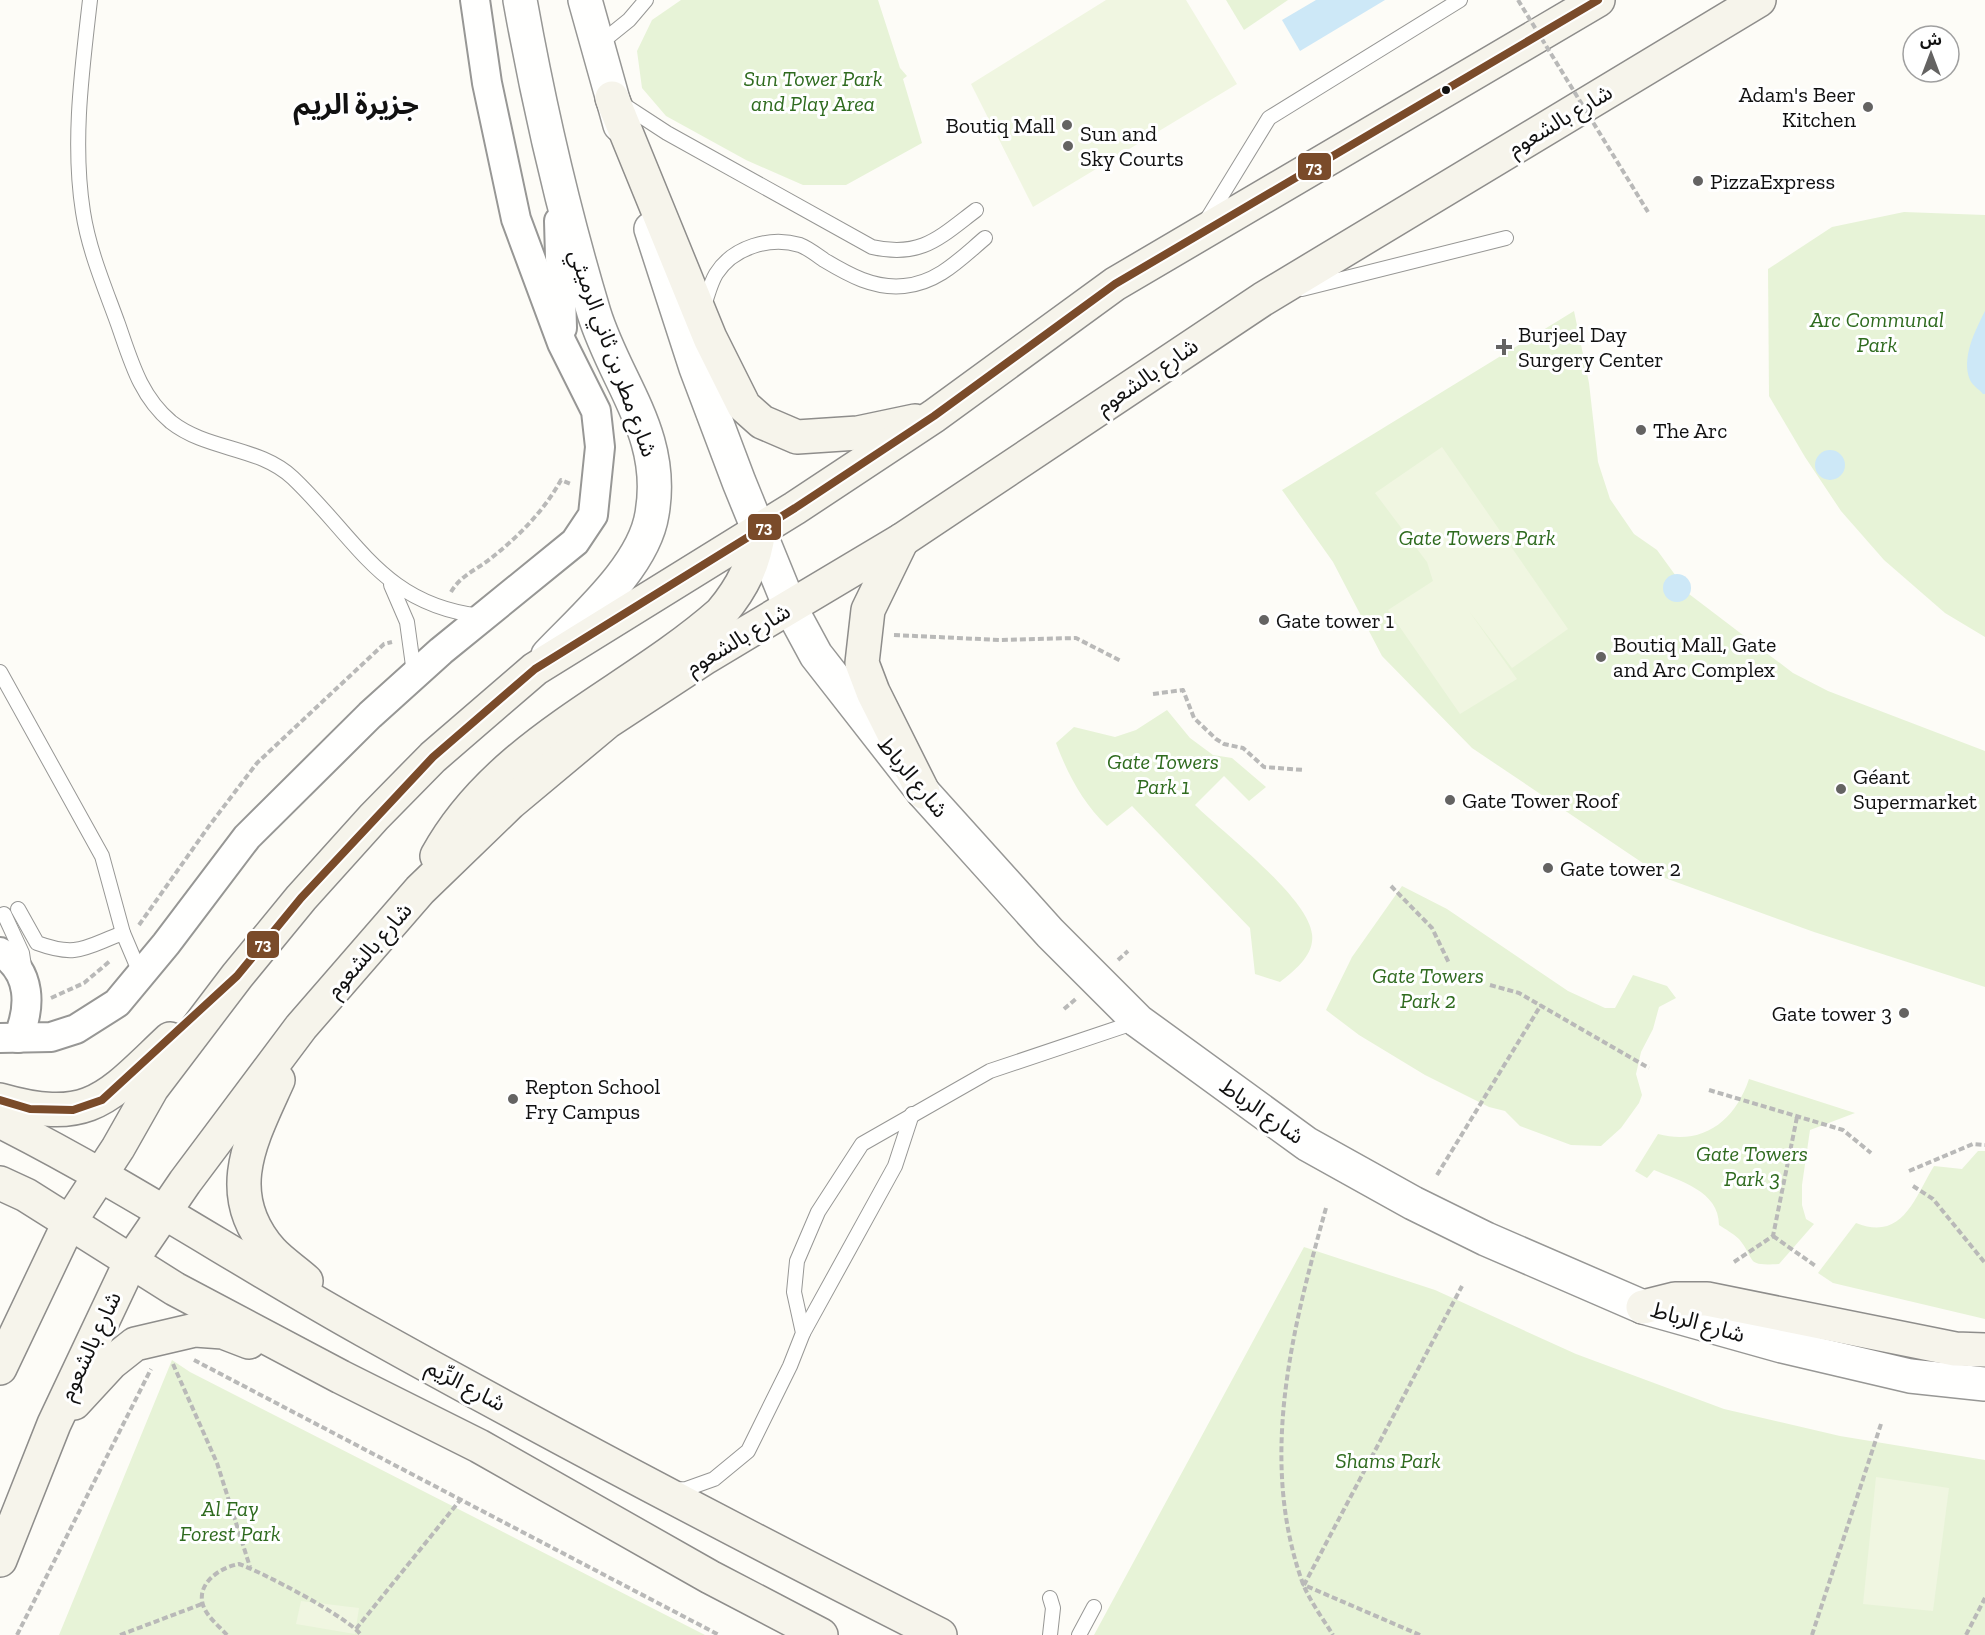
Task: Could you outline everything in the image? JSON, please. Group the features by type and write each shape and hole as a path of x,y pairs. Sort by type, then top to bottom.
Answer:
{"main road":[{"path":"0,1368 69,1223 152,1088 237,976 301,898 433,757 535,669 934,416 1115,284 1597,0"},
{"name":"شارع بالشعوم","path":"0,1560 54,1424 131,1261 301,1026 420,890 510,803 607,722 706,657 902,540 1263,299 1760,0"},
{"path":"612,98 700,314 744,406 762,422 797,437 858,433 934,416"},
{"path":"420,890 457,823 508,767 721,613 747,574 757,547 759,528"},
{"path":"902,540 868,610 862,663 873,692 923,792"},
{"path":"0,1100 30,1109 73,1110 102,1100 237,976"},
{"path":"301,1026 248,1149 244,1178 246,1200 254,1224 271,1251 364,1330"},
{"name":"شارع الرِّيم","path":"0,1121 100,1175 364,1330 664,1491 940,1635"},
{"path":"0,1183 26,1195 175,1289 341,1377 479,1446 710,1577 821,1635"},
{"path":"1643,1307 1675,1299 1707,1299 1955,1349 1985,1350"},
{"path":"54,1424 111,1363 135,1344 195,1330 223,1332 341,1377"}],"street":[{"path":"9,1038 51,1036 76,1029 117,1003 247,837 370,715 414,675 575,542 593,515 597,495 600,447 596,411 562,343 516,219 487,83 475,0"},
{"name":"شارع مطر بن ثاني الرميثي","path":"520,0 534,79 569,229 595,317 635,406 654,457 652,516 638,552 613,585 535,669"},
{"path":"585,0 596,46 696,368 759,528"},
{"path":"556,171 561,253 562,343"},
{"name":"شارع الرباط","path":"759,528 790,607 822,663 923,792 1050,933 1138,1021 1307,1144 1413,1203 1486,1239 1643,1307 1782,1346 1910,1376 1985,1384"},
{"path":"0,952 11,958 27,996 26,1018 9,1038"}],"lane":[{"path":"90,0 83,45 78,151 83,214 92,251 140,386 155,406 190,434 210,444 260,458 290,476 391,583 412,597 443,608 484,616"},
{"path":"596,46 629,20 646,0"},
{"path":"1198,235 1269,118 1460,0"},
{"path":"612,98 667,133 872,247 900,251 921,248 938,239 976,210"},
{"path":"700,314 716,274 732,256 754,244 801,245 842,270 873,285 899,287 935,278 985,238"},
{"path":"1263,299 1506,238"},
{"path":"391,583 401,605 410,637 414,675"},
{"path":"0,672 102,856 125,938 140,973"},
{"path":"18,909 37,943 61,952 81,950 125,938"},
{"path":"4,914 22,953 27,996"},
{"path":"803,1333 794,1292 797,1261 818,1212 862,1144 990,1071 1138,1021"},
{"path":"664,1491 686,1489 714,1479 748,1451 790,1366 803,1333 895,1166 912,1114"},
{"path":"1050,1598 1053,1608 1050,1635"},
{"path":"1078,1635 1094,1607"}],"path":[{"path":"1518,0 1648,212"},
{"path":"443,608 457,582 490,559 546,507 561,480 597,495"},
{"path":"884,635 1000,640 1076,638 1121,661"},
{"path":"27,996 60,996 84,983 125,938 257,763 384,644 410,637"},
{"path":"1153,694 1183,690 1194,718 1216,739 1224,744 1244,748 1264,767 1304,770"},
{"path":"1391,886 1432,928 1449,963"},
{"path":"1490,985 1519,993 1649,1068"},
{"path":"1437,1174 1541,1005"},
{"path":"1709,1090 1844,1130 1871,1153"},
{"path":"1734,1262 1773,1236 1797,1117"},
{"path":"1909,1171 1973,1144 1985,1145"},
{"path":"1913,1186 1933,1199 1985,1263"},
{"path":"1326,1208 1309,1269 1286,1376 1280,1445 1284,1515 1304,1585 1333,1635"},
{"path":"1773,1236 1817,1266"},
{"path":"1304,1585 1462,1286"},
{"path":"187,1356 720,1635"},
{"path":"179,1358 172,1360 217,1463 250,1568"},
{"path":"17,1635 151,1368 162,1364"},
{"path":"1812,1635 1881,1424"},
{"path":"356,1629 461,1499"},
{"path":"227,1635 210,1618 202,1604 203,1591 214,1574 225,1566 239,1564 250,1568 356,1629 361,1635"},
{"path":"1304,1585 1419,1635"},
{"path":"1966,1635 1985,1598"},
{"path":"120,1635 202,1604"}],"green space":[{"name":"Sun Tower Park and Play Area","path":"681,0 878,0 900,68 907,76 903,79 922,143 846,185 803,185 746,160 666,116 642,88 637,51 652,20"},
{"name":"Sun and Sky Courts","path":"1106,0 1186,0 1237,84 1033,207 971,84"},
{"path":"1226,0 1288,0 1244,30"},
{"name":"Arc Communal Park","path":"1904,212 1985,215 1985,637 1945,613 1884,560 1841,511 1805,457 1769,396 1768,269 1832,227"},
{"name":"Gate Towers Park","path":"1574,311 1589,383 1598,462 1610,499 1634,534 1657,550 1689,594 1793,673 1828,691 1985,751 1985,987 1814,932 1665,878 1472,748 1382,656 1333,562 1282,490"},
{"path":"1442,447 1568,629 1512,668 1469,611 1517,679 1460,714 1388,610 1433,581 1427,562 1375,493"},
{"name":"Gate Towers Park 1","path":"1167,710 1190,738 1213,755 1232,758 1266,787 1249,801 1224,776 1195,805 1281,884 1307,919 1312,942 1307,956 1280,982 1255,974 1250,928 1132,806 1107,826 1098,817 1077,788 1056,743 1074,727 1115,737 1136,730"},
{"name":"Gate Towers Park 2","path":"1402,886 1447,909 1568,991 1605,1008 1615,1008 1633,975 1667,986 1676,998 1659,1007 1653,1029 1641,1052 1636,1074 1642,1095 1639,1103 1621,1128 1601,1146 1571,1145 1520,1126 1505,1111 1489,1107 1425,1075 1359,1035 1326,1010 1352,957"},
{"name":"Gate Towers Park 3","path":"1749,1079 1855,1113 1810,1130 1802,1185 1802,1205 1806,1219 1814,1224 1779,1264 1756,1263 1739,1239 1719,1225 1717,1213 1712,1204 1696,1189 1654,1170 1647,1178 1635,1171 1658,1134 1674,1137 1689,1136 1715,1127 1735,1107"},
{"name":"Gate Towers Park 3","path":"1978,1151 1985,1151 1985,1319 1833,1283 1818,1273 1856,1223 1872,1227 1885,1226 1896,1221 1913,1203 1934,1166 1962,1169"},
{"name":"Shams Park","path":"1304,1247 1435,1290 1576,1354 1724,1409 1840,1436 1985,1460 1985,1635 1094,1635"},
{"name":"Al Fay Forest Park","path":"172,1360 190,1372 705,1635 59,1635"},
{"path":"1876,1477 1949,1488 1933,1611 1863,1604"},
{"path":"301,1601 359,1608 355,1634 296,1624"}],"water":[{"path":"1316,0 1385,0 1300,51 1282,20"},
{"path":"1985,311 1985,394 1983,394 1972,384 1967,363 1970,345"},
{"path":"1830,450 1836,451 1844,459 1844,471 1836,479 1830,480 1824,479 1816,471 1815,465 1816,459 1824,451"},
{"path":"1677,574 1687,578 1691,588 1687,598 1677,602 1667,598 1663,588 1667,578"}],"transit line":[{"name":"73","path":"0,1100 30,1109 73,1110 102,1100 237,976 301,898 433,757 535,669 795,508 934,416 1115,284 1598,0"}],"place":[{"name":"Adam's Beer Kitchen","path":"1868,107"},
{"name":"Boutiq Mall","path":"1067,125"},
{"name":"Sun and Sky Courts","path":"1068,146"},
{"name":"PizzaExpress","path":"1698,181"},
{"name":"Burjeel Day Surgery Center","path":"1504,347"},
{"name":"The Arc","path":"1641,430"},
{"name":"Gate tower 1","path":"1264,620"},
{"name":"Boutiq Mall, Gate and Arc Complex","path":"1601,657"},
{"name":"Géant Supermarket","path":"1841,789"},
{"name":"Gate Tower Roof","path":"1450,800"},
{"name":"Gate tower 2","path":"1548,868"},
{"name":"Gate tower 3","path":"1904,1013"},
{"name":"Repton School Fry Campus","path":"513,1099"}],"district":[{"name":"جزيرة الريم","path":"356,104"}]}
